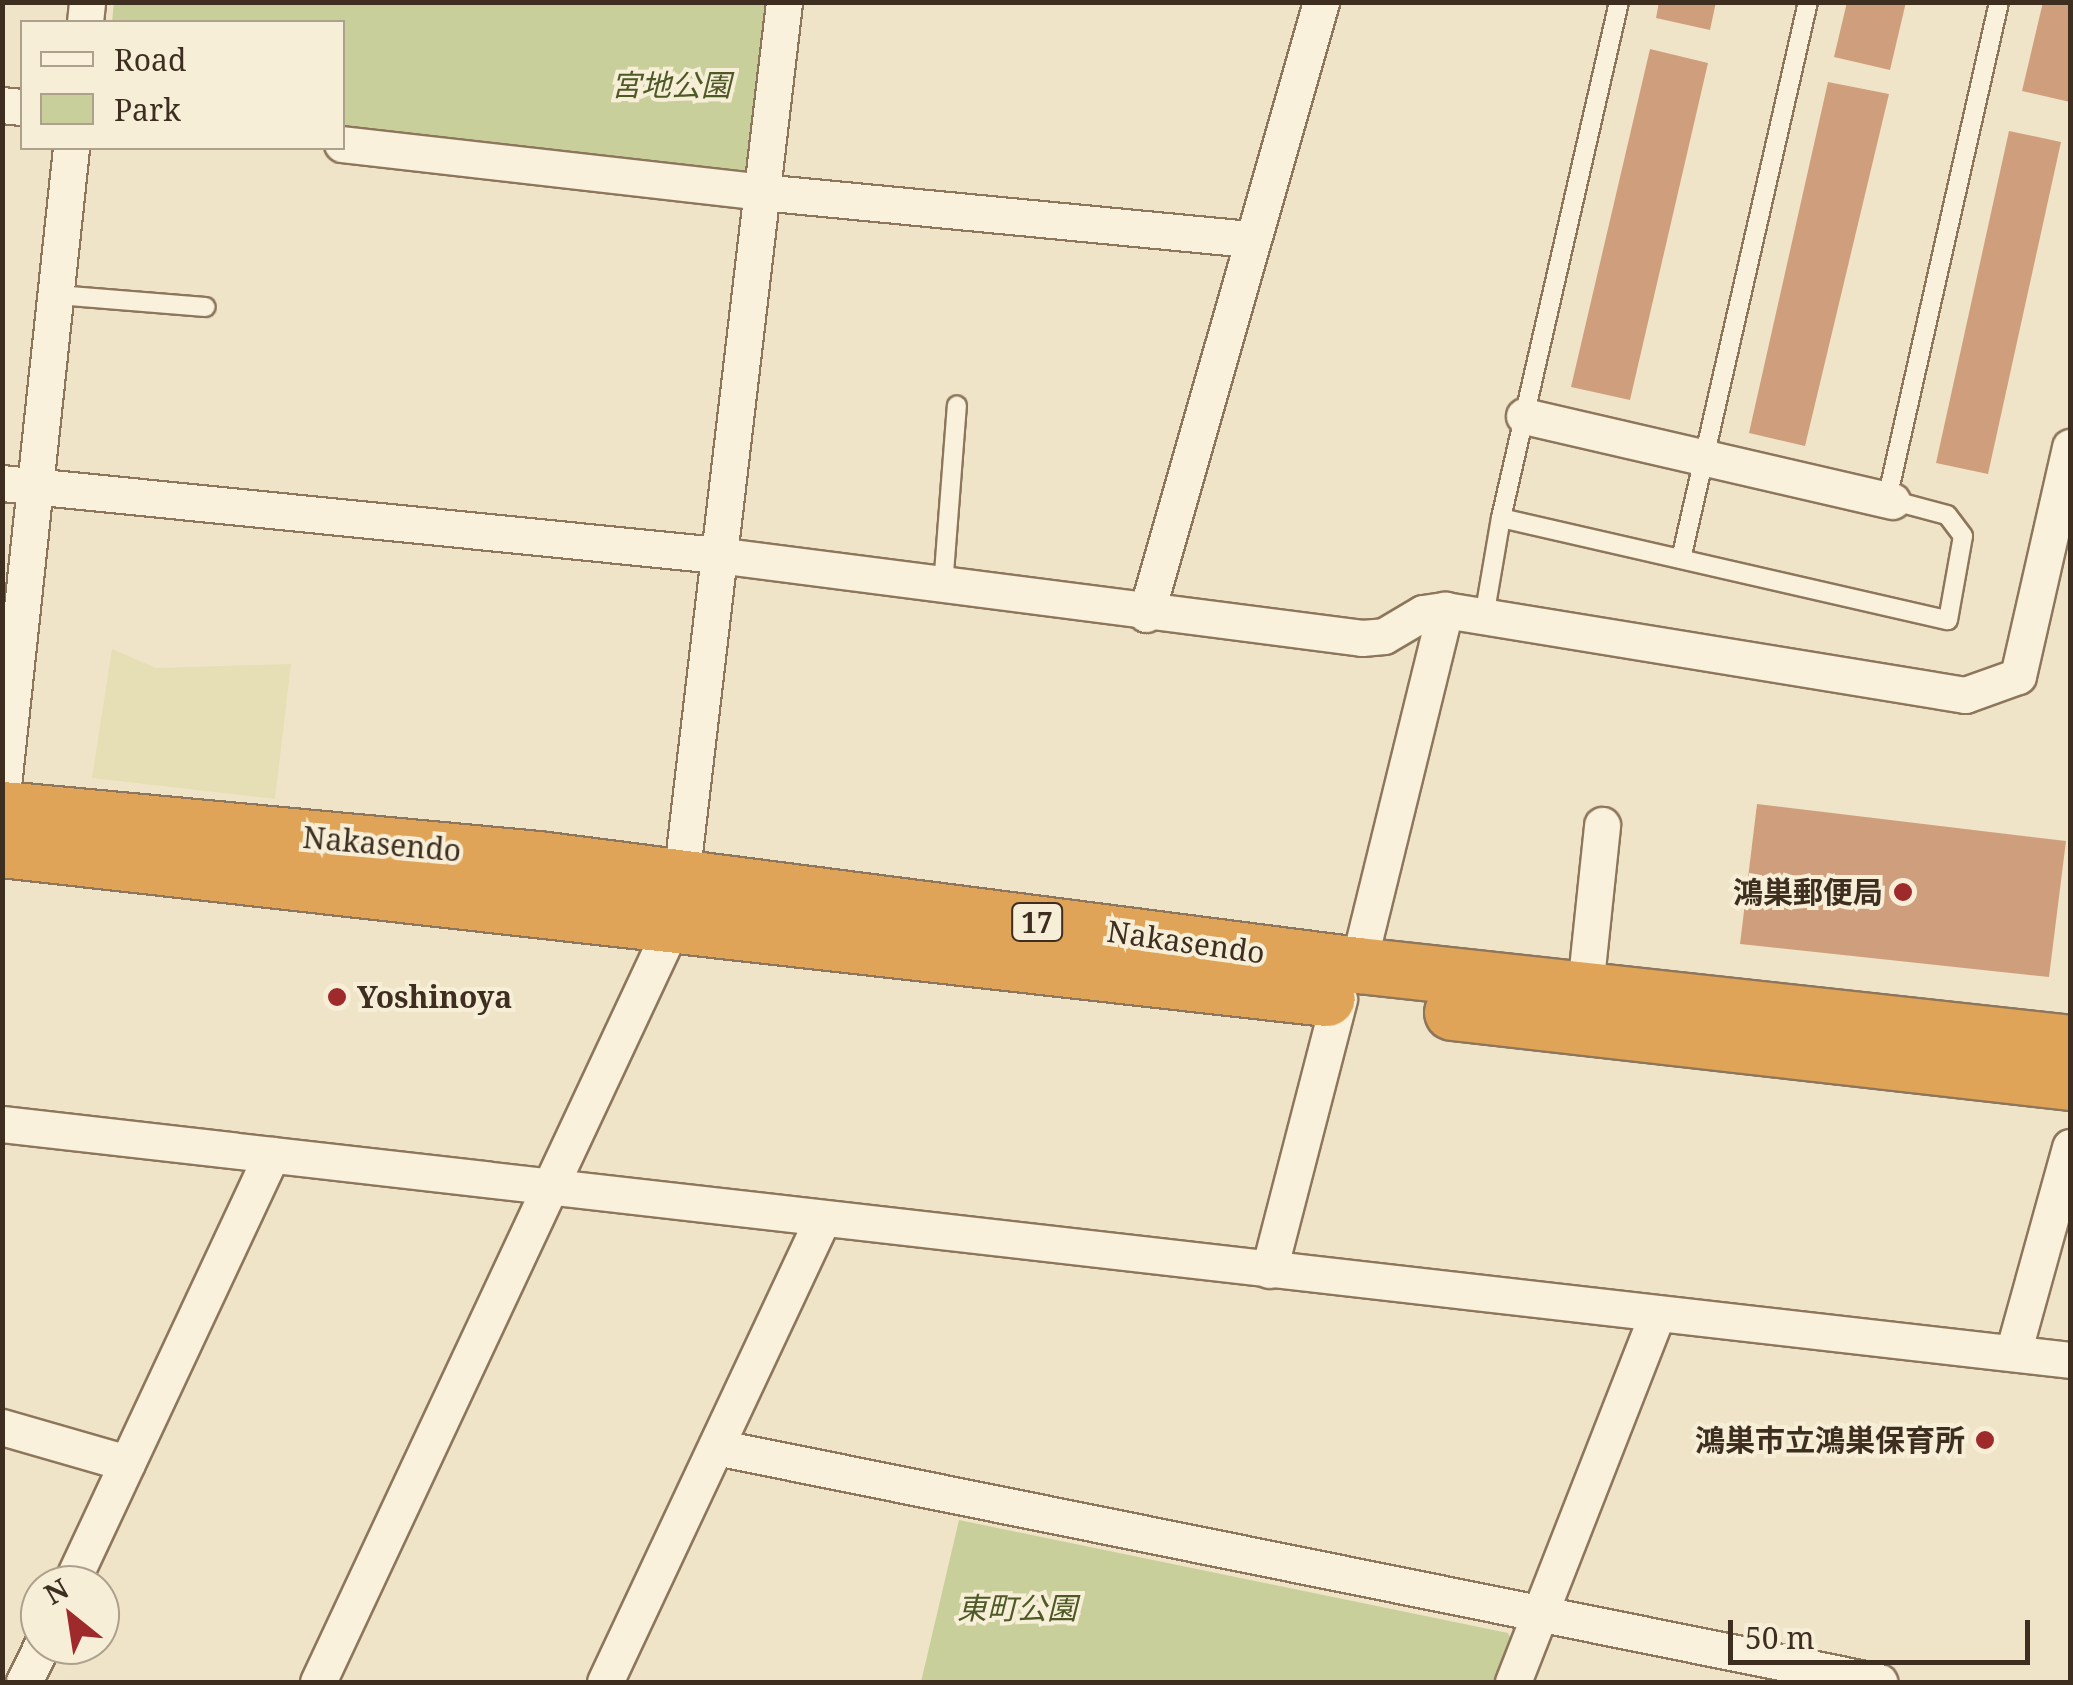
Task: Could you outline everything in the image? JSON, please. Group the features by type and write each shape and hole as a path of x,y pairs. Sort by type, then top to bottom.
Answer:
{"highway":[{"name":"Nakasendo","path":"2,809 538,859 677,901"},
{"name":"Nakasendo","path":"2,849 677,901 1349,982 2070,1082"},
{"name":"Nakasendo","path":"1349,982 1584,988 2070,1043"}],"street":[{"path":"318,1682 550,1189 677,901 784,2"},
{"path":"1146,614 1321,2"},
{"path":"345,144 761,192 1253,238"},
{"path":"2,795 38,487 71,150"},
{"path":"1524,416 1892,501"},
{"path":"2,482 717,556 1146,614 1362,638 1384,636 1423,613 1445,610 1965,694 2018,676 2070,447"},
{"path":"1269,1270 1349,982 1445,610"},
{"path":"1584,988 1602,825"},
{"path":"2,1124 2070,1360"},
{"path":"2013,1354 2070,1147"},
{"path":"79,1565 270,1155"},
{"path":"605,1682 822,1220"},
{"path":"1513,1682 1657,1314"},
{"path":"2,1426 127,1463"},
{"path":"716,1448 1880,1682"}],"lane":[{"path":"1484,616 1501,518 1618,2"},
{"path":"1681,559 1808,2"},
{"path":"1501,518 1948,620 1963,536 1948,515 1887,500 1999,2"},
{"path":"57,295 206,307"},
{"path":"944,586 957,406"}],"shaded area":[{"path":"112,649 156,668 291,664 275,799 92,778"}],"green space":[{"name":"宮地公園","path":"114,2 768,3 746,169 733,176 345,129 345,20 112,20"},
{"name":"東町公園","path":"959,1520 1508,1633 1519,1655 1507,1682 921,1682"}],"building":[{"path":"1659,2 1716,2 1710,30 1656,18"},
{"path":"1847,2 1906,2 1890,70 1834,57"},
{"path":"2043,2 2070,2 2070,102 2022,91"},
{"path":"1650,49 1708,63 1630,400 1571,387"},
{"path":"1828,82 1889,94 1805,446 1749,433"},
{"path":"2009,131 2061,142 1988,474 1936,463"},
{"name":"鴻巣郵便局","path":"1757,804 2066,841 2049,977 1740,944"}],"place":[{"name":"鴻巣郵便局","path":"1903,892"},
{"name":"Yoshinoya","path":"337,997"},
{"name":"鴻巣市立鴻巣保育所","path":"1985,1440"}]}
